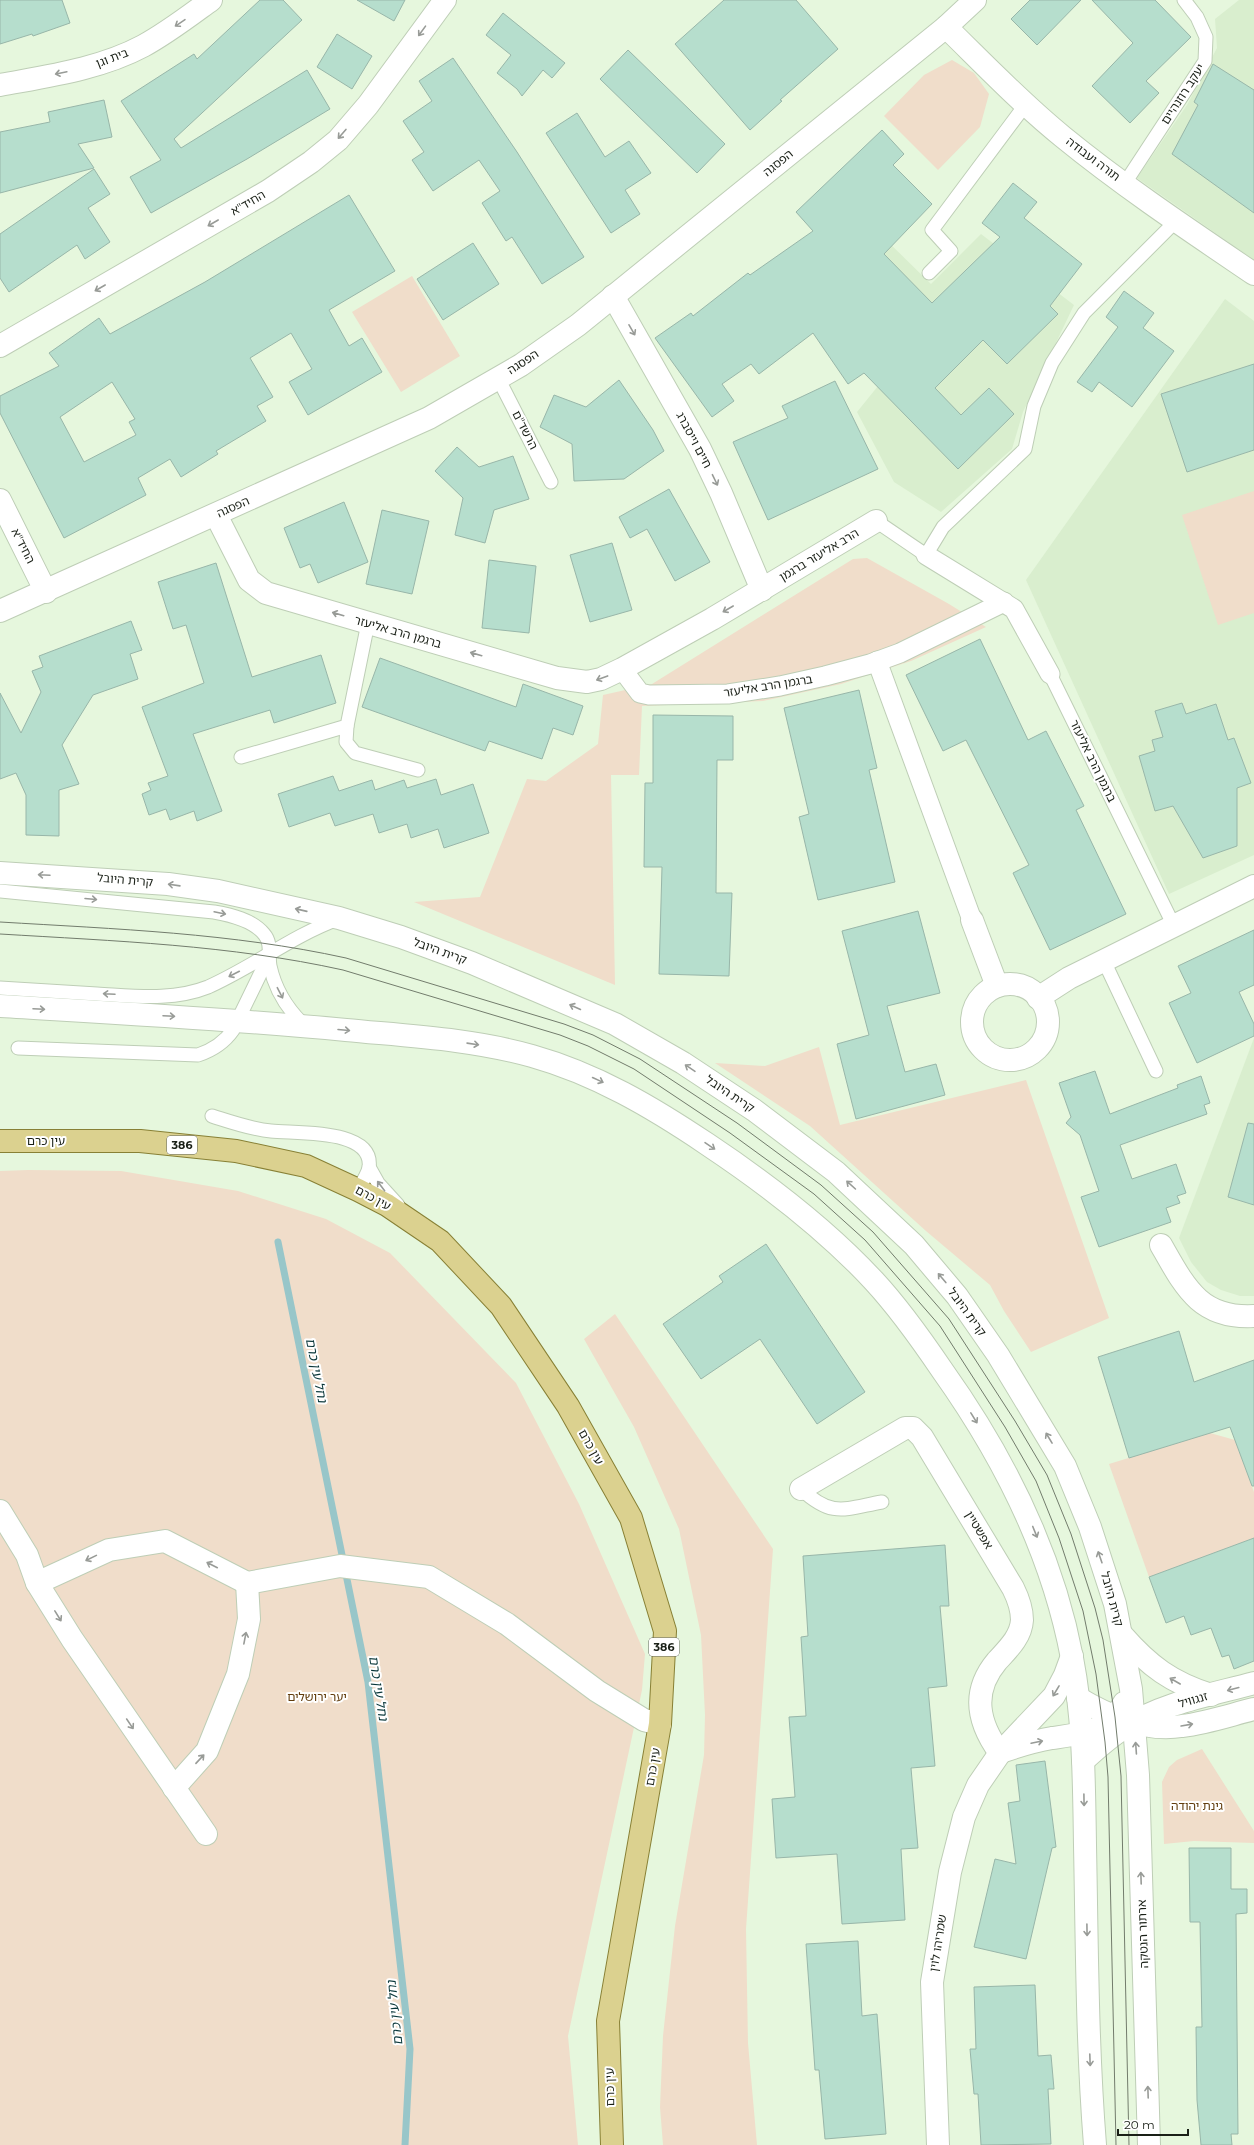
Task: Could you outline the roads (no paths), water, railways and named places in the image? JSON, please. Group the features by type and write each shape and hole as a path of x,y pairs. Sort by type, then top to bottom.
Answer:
{"main road":[{"name":"עין כרם","path":"0,1141 140,1141 236,1151 306,1166 358,1190 415,1223 440,1241 501,1306 568,1406 631,1518 665,1631 660,1724 608,2021 612,2145"}],"street":[{"name":"בית וגן","path":"0,85 96,65 142,46 181,23 211,0"},
{"name":"החיד\"א","path":"0,346 268,191 311,162 338,140 368,105 445,0"},
{"name":"הפסגה","path":"0,611 46,592 429,418 498,378 578,324 946,27 975,0"},
{"name":"תורה ועבודה","path":"946,27 1061,136 1176,221 1254,274"},
{"name":"חיים וייסברג","path":"613,296 700,448 725,501 762,590"},
{"name":"החיד\"א","path":"0,500 46,592"},
{"name":"ברגמן הרב אליעזר","path":"216,515 249,580 266,593 557,678 587,682 601,679 622,669 762,590"},
{"name":"הרב אליעזר ברגמן","path":"762,590 876,521"},
{"name":"ברגמן הרב אליעזר","path":"926,555 1014,609 1050,674"},
{"name":"ברגמן הרב אליעזר","path":"622,669 640,693 649,695 728,694 780,686 877,661 900,653 1004,602"},
{"path":"877,661 997,986"},
{"name":"קרית היובל","path":"0,873 168,884 218,891 339,918 401,937 472,963 615,1024 683,1063 754,1110 836,1172 871,1203 914,1245 957,1296 998,1355 1065,1466 1103,1564 1122,1635 1131,1690 1125,1720"},
{"path":"1038,998 1069,978 1254,886"},
{"path":"1010,984 1022,986 1034,992 1038,998 1047,1013 1048,1026 1038,1047 1028,1055 1017,1060 1005,1060 993,1056 983,1049 976,1040 972,1027 972,1014 977,1002 986,992 997,986 1010,984"},
{"path":"0,1006 305,1026 496,1048 571,1069 598,1080 653,1108 771,1188 835,1243 874,1281 914,1328 953,1385 1008,1475 1029,1516 1063,1616 1072,1656 1082,1735 1090,2060 1095,2145"},
{"path":"1161,1245 1193,1295 1215,1312 1241,1317 1254,1316"},
{"name":"אפשטיין","path":"801,1489 905,1428 913,1428 922,1437 1013,1588 1020,1604 1022,1621 1016,1639 996,1663 986,1680 980,1699 983,1721 989,1738 1000,1753"},
{"path":"0,1511 27,1555 37,1583 72,1638 206,1834"},
{"path":"37,1583 109,1550 165,1541 247,1583 340,1566 428,1577 507,1624 592,1687 644,1720 660,1724"},
{"path":"174,1788 207,1751 238,1674 249,1619 247,1583"},
{"path":"1122,1635 1137,1652 1167,1677 1190,1689 1211,1695"},
{"name":"שמריהו לוין","path":"938,2145 932,1982 950,1872 964,1817 978,1785 1000,1753 1054,1696 1065,1675 1072,1656"},
{"name":"זנגוויל","path":"1083,1761 1117,1733 1125,1720 1254,1684"},
{"name":"זנגוויל","path":"1078,1698 1101,1712 1125,1720 1151,1726 1182,1727 1254,1709"},
{"path":"1000,1753 1036,1742 1082,1735 1103,1726 1125,1720"},
{"name":"ארתור הנטקה","path":"1125,1720 1138,1783 1149,2145"}],"lane":[{"name":"יעקב רוזנהיים","path":"1124,183 1204,61 1206,37 1198,17 1184,0"},
{"path":"929,274 951,251 932,230 1026,104"},
{"path":"876,521 926,555 943,526 1025,449 1034,406 1052,363 1084,313 1176,221"},
{"name":"הרשד\"ם","path":"498,378 551,482"},
{"path":"368,623 346,726 346,742 354,753 418,770"},
{"name":"ברגמן הרב אליעזר","path":"1050,674 1174,926"},
{"path":"241,757 346,726"},
{"path":"0,891 135,903 214,912 232,916 250,924 264,934 268,940 269,956 278,989 290,1010 305,1026"},
{"path":"0,988 140,996 180,995 208,987 269,956 312,929 339,918"},
{"path":"18,1048 198,1054 209,1051 226,1040 238,1021 269,956"},
{"path":"1104,961 1156,1071"},
{"path":"212,1116 254,1129 328,1135 347,1139 364,1149 368,1158 369,1167 391,1199 415,1223"},
{"path":"358,1190 369,1167"},
{"path":"801,1489 816,1503 838,1510 882,1502"}],"waterway":[{"name":"נחל עין כרם","path":"278,1242 368,1682 410,2049 405,2145"}],"tram line":[{"path":"0,922 174,933 217,937 303,950 346,958 564,1024 593,1035 640,1059 737,1123 821,1185 873,1232 949,1319 1015,1421 1047,1475 1071,1534 1095,1608 1103,1640 1115,1717 1121,1776 1129,2145"},
{"path":"0,934 172,945 215,949 301,962 343,970 560,1035 588,1046 634,1069 730,1133 814,1194 865,1240 940,1326 1005,1427 1036,1481 1059,1538 1083,1611 1096,1674 1108,1777 1116,2145"}],"park label":[{"name":"יער ירושלים","path":"317,1697"},
{"name":"גינת יהודה","path":"1197,1806"}]}
